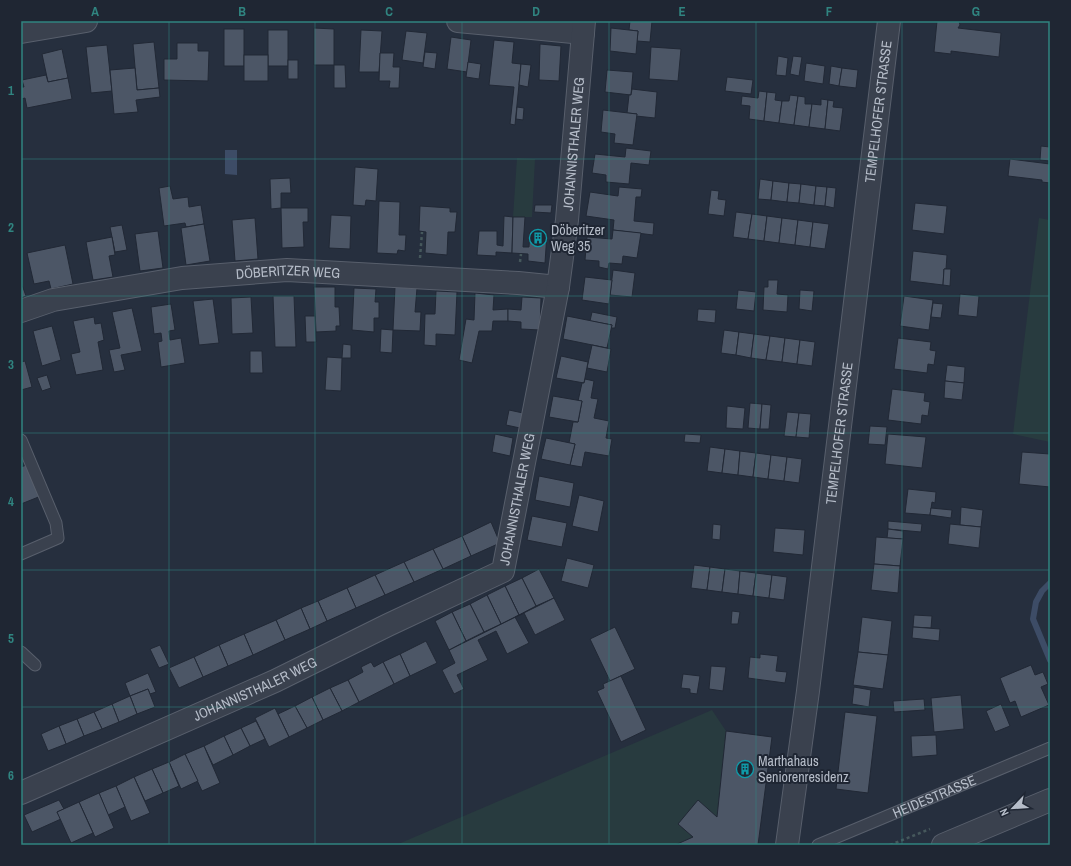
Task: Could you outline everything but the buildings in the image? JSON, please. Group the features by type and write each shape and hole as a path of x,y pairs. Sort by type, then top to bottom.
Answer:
{"street":[{"path":"21,32 86,21"},
{"path":"458,21 583,27"},
{"name":"TEMPELHOFER STRASSE","path":"787,845 811,667 889,21"},
{"name":"JOHANNISTHALER WEG","path":"21,793 275,681 388,625 503,571 558,287 567,220 583,27"},
{"name":"DÖBERITZER WEG","path":"21,311 53,300 182,278 287,270 518,283 558,287"},
{"path":"943,845 1050,800"}],"lane":[{"path":"21,440 56,523 58,538 21,554"},
{"path":"21,652 34,665"},
{"name":"HEIDESTRASSE","path":"818,845 1050,748"}],"path":[{"path":"418,277 422,232"}],"green space":[{"path":"517,158 535,159 532,217 513,217"},
{"path":"1039,218 1050,220 1050,442 1013,434"},
{"path":"712,710 726,731 717,817 697,801 678,824 693,837 675,845 396,845"}],"water":[{"path":"225,150 237,150 237,175 225,174"}],"waterway":[{"path":"1050,583 1042,591 1036,602 1033,619 1050,660"}],"place":[{"name":"Döberitzer Weg 35","path":"538,238"},
{"name":"Marthahaus Seniorenresidenz","path":"745,769"}]}
